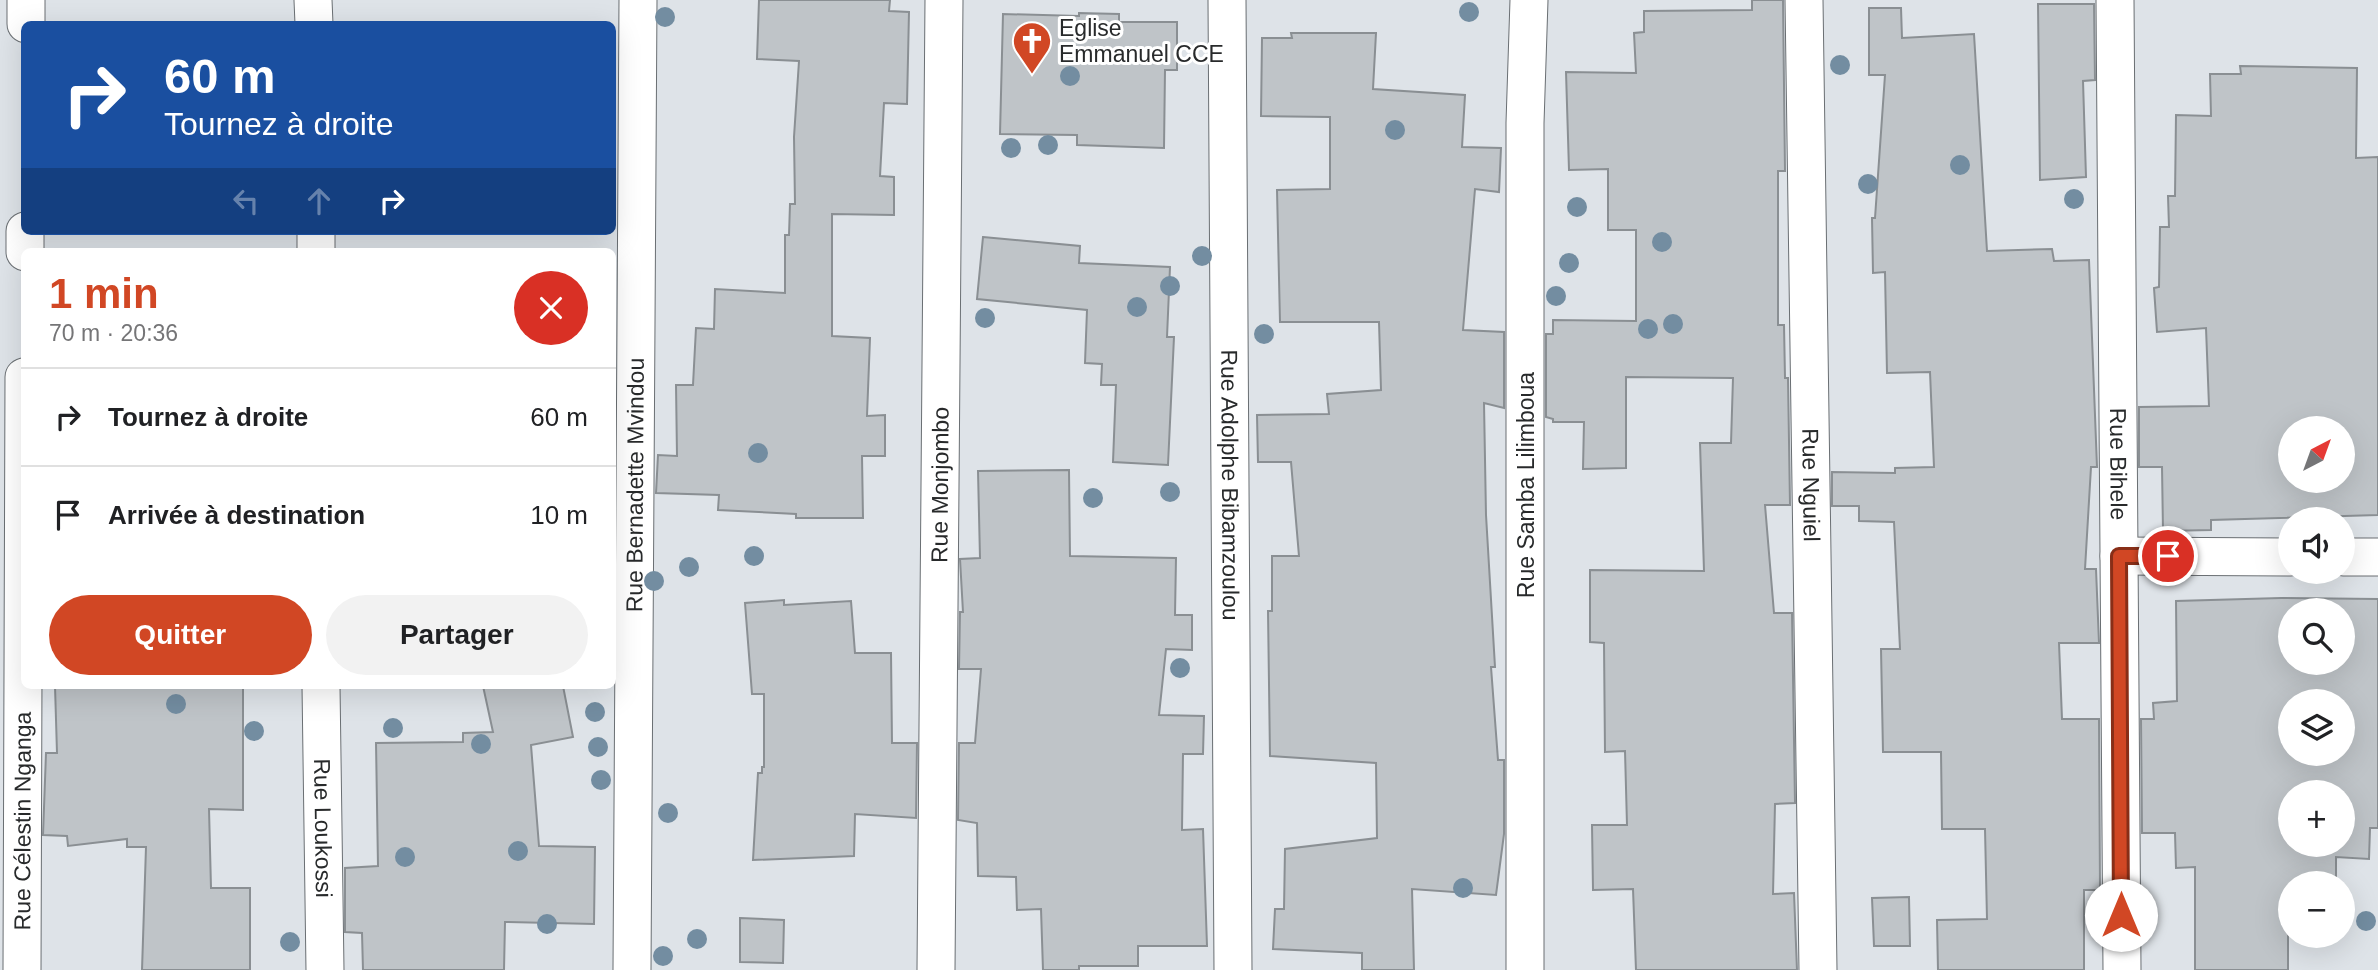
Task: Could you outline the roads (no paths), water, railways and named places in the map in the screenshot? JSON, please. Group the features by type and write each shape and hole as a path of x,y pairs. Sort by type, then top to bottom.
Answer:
{"street":[{"path":"26,0 26,21"},
{"path":"313,0 314,21"},
{"name":"Rue Bernadette Mvindou","path":"632,970 638,0"},
{"name":"Rue Monjombo","path":"936,970 944,0"},
{"name":"Rue Adolphe Bibamzoulou","path":"1227,0 1233,970"},
{"name":"Rue Samba Lilimboua","path":"1525,970 1525,123 1529,0"},
{"name":"Rue Nguiel","path":"1804,0 1818,970"},
{"name":"Rue Bihele","path":"2115,0 2122,970"},
{"path":"2119,556 2278,557"},
{"path":"2355,557 2378,558"},
{"name":"Rue Célestin Nganga","path":"22,970 23,689"},
{"name":"Rue Loukossi","path":"321,689 325,970"}],"place":[{"name":"Eglise Emmanuel CCE","path":"1032,75"}]}
